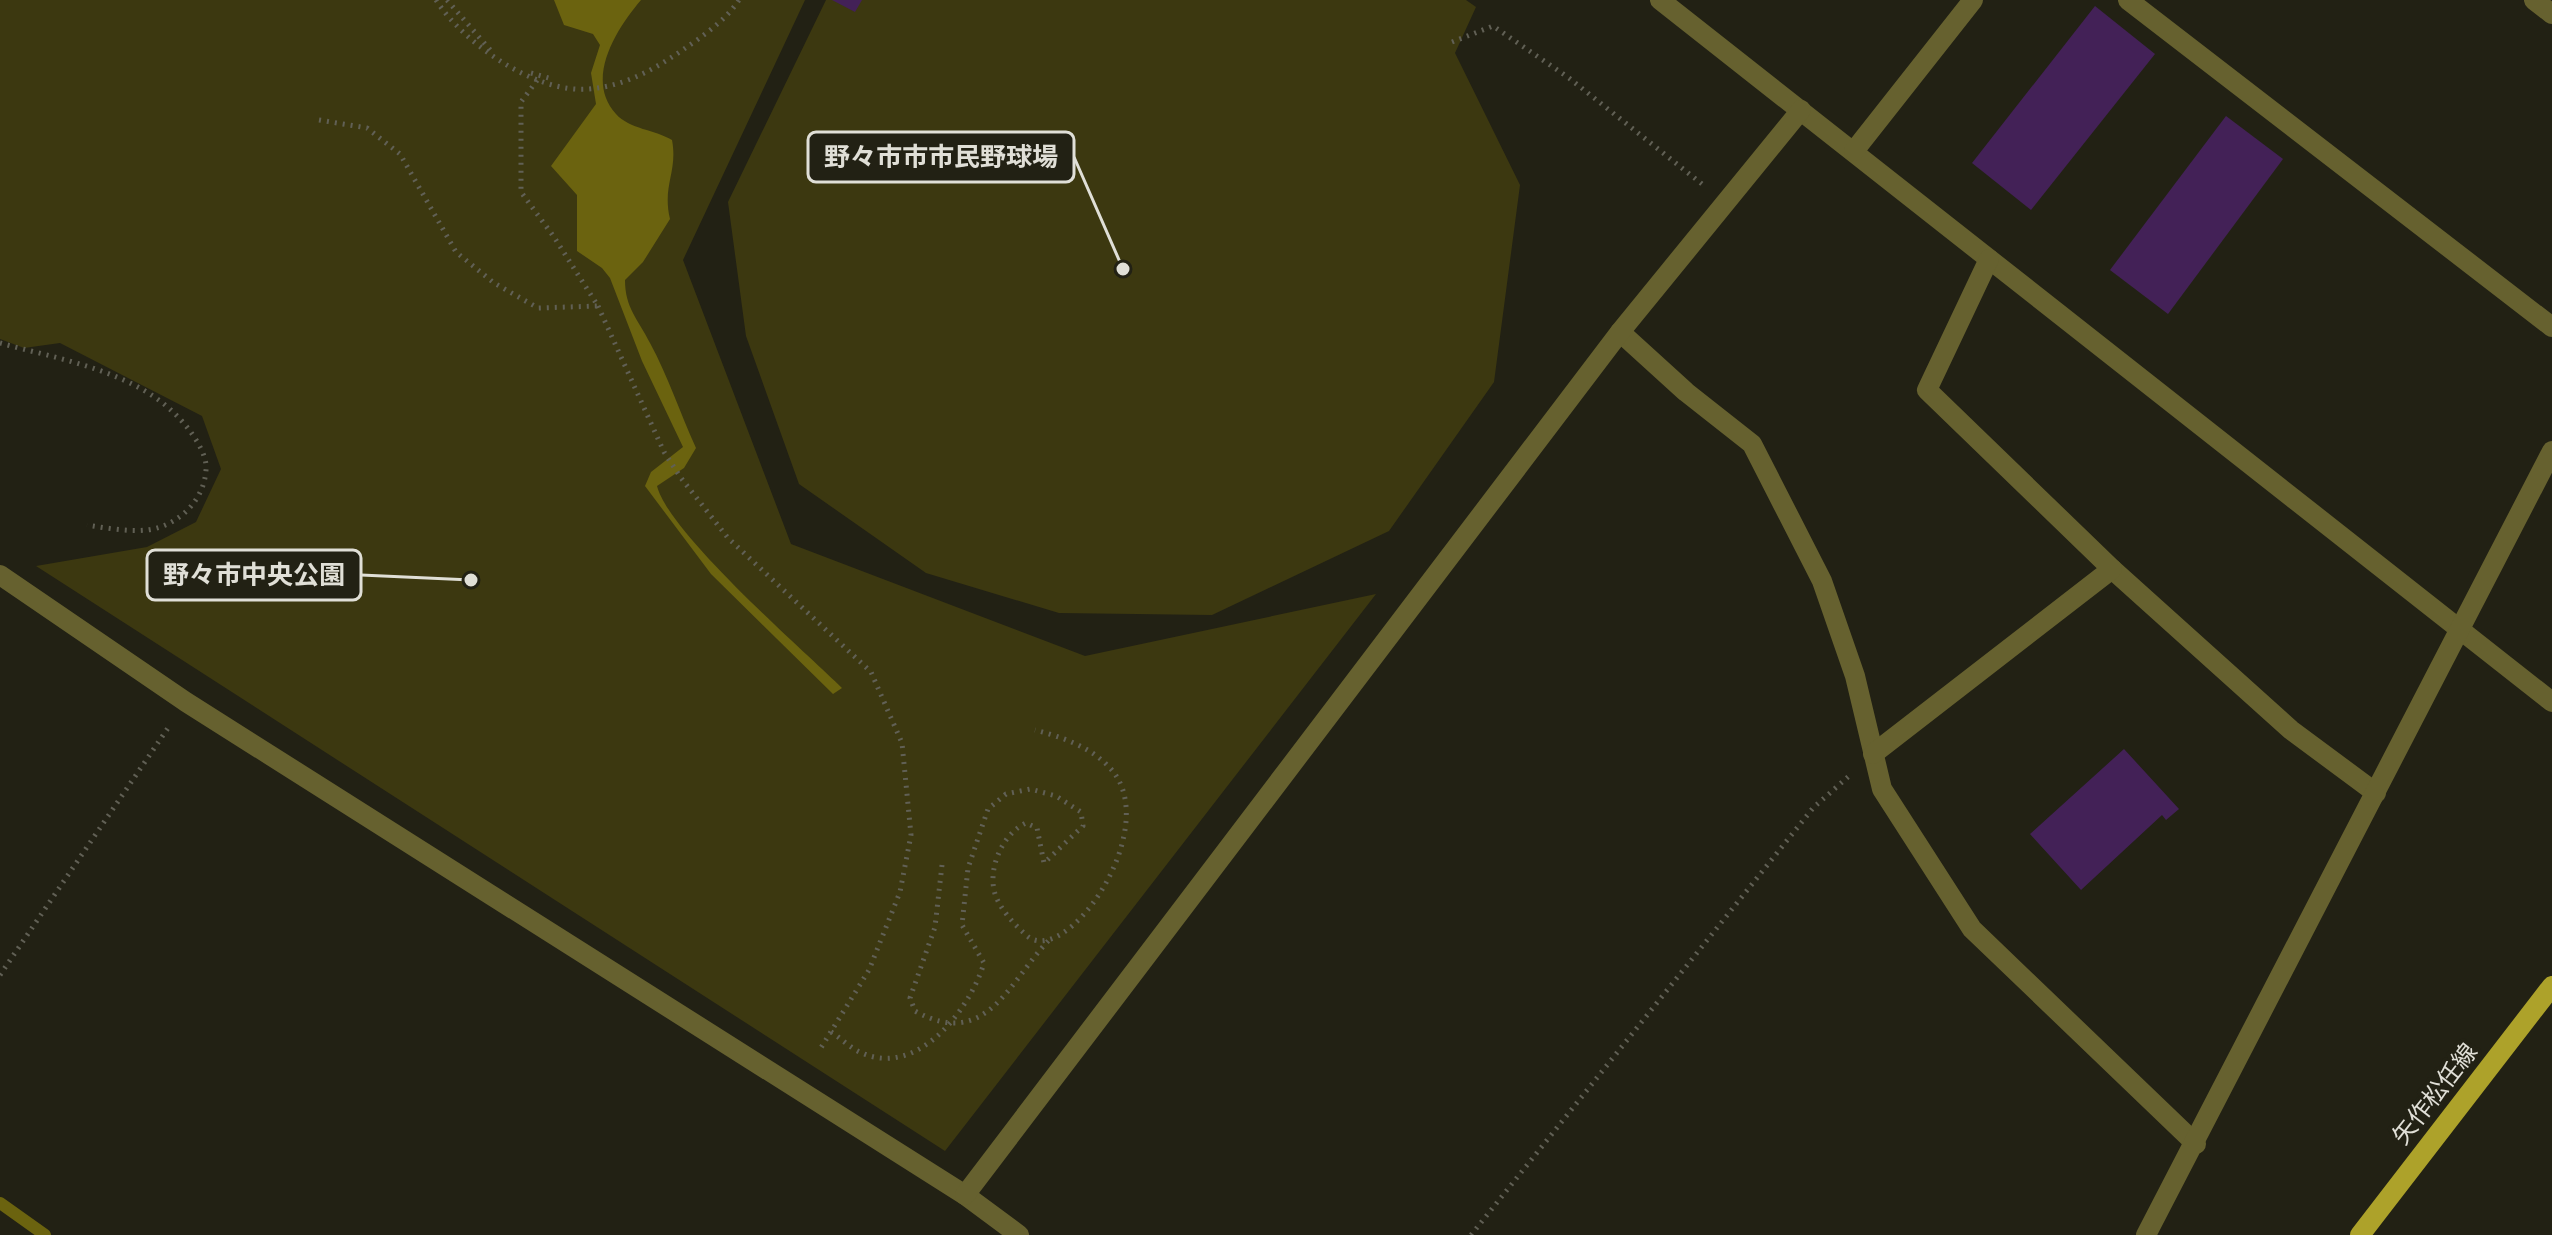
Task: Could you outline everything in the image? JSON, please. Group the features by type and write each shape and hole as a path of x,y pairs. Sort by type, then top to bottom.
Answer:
{"main road":[{"name":"矢作松任線","path":"2360,1235 2552,986"}],"street":[{"path":"1660,0 2458,632 2552,702"},
{"path":"1854,151 1973,0"},
{"path":"2128,0 2552,327"},
{"path":"2534,0 2552,14"},
{"path":"965,1195 1620,332 1801,110"},
{"path":"1989,259 1927,390 2112,569 2291,730 2376,793"},
{"path":"1620,332 1686,392 1752,444 1822,581 1855,676 1882,789 1972,929 2196,1144"},
{"path":"2146,1235 2196,1144 2552,451"},
{"path":"1873,754 2112,569"},
{"path":"0,575 186,702 965,1195 1019,1235"}],"path":[{"path":"436,0 449,20 504,65 538,79 586,89 616,84 654,69 702,37 739,0"},
{"path":"447,0 504,65 586,89"},
{"path":"1452,42 1493,26 1569,78 1725,202"},
{"path":"538,79 521,102 521,192 598,306 664,452 681,478 728,538 871,672 902,743 911,835 900,892 869,970 819,1051"},
{"path":"319,120 367,128 400,154 422,190 437,224 456,252 494,283 538,308 598,306"},
{"path":"0,343 133,384 178,416 196,440 207,468 198,494 181,519 148,530 87,525"},
{"path":"0,975 186,702"},
{"path":"831,1032 862,1054 886,1058 909,1054 932,1041 948,1024 978,982 984,963 974,940 962,925 968,868 988,809 1006,794 1030,789 1056,796 1081,812 1083,826 1044,863 1037,828 1026,823 1013,829 1002,844 993,874 996,899 1028,938 1042,941 1080,921 1123,852 1125,794 1111,769 1086,748 1035,730"},
{"path":"1471,1235 1813,808 1873,754"},
{"path":"942,865 935,927 910,998 915,1011 932,1021 948,1024 991,1011 1051,938"}],"shaded area":[{"path":"0,0 805,0 683,260 791,544 1085,656 1376,594 945,1151 36,566 147,547 196,522 221,469 202,416 60,343 24,348 0,339"},
{"path":"554,0 641,0 614,39 604,70 603,85 607,100 621,119 672,140 673,161 668,197 670,219 643,262 625,280 630,306 663,368 696,448 684,468 657,486 667,507 710,560 842,688 833,694 711,574 645,486 651,472 683,447 642,361 610,278 602,268 577,251 577,195 551,166 596,104 591,73 600,45 593,34 564,25"},
{"path":"826,0 1466,0 1476,7 1455,53 1520,185 1494,382 1389,531 1212,615 1059,613 926,573 799,484 746,336 728,202"}],"building":[{"path":"832,0 862,0 855,12"},
{"path":"2095,6 2155,54 2031,210 1972,163"},
{"path":"2226,116 2283,159 2168,314 2110,270"},
{"path":"2124,749 2179,809 2166,820 2162,815 2081,890 2030,834"}],"waterway":[{"path":"0,1203 45,1235"}],"place":[{"name":"野々市市市民野球場","path":"1123,269"},
{"name":"野々市中央公園","path":"471,580"}]}
